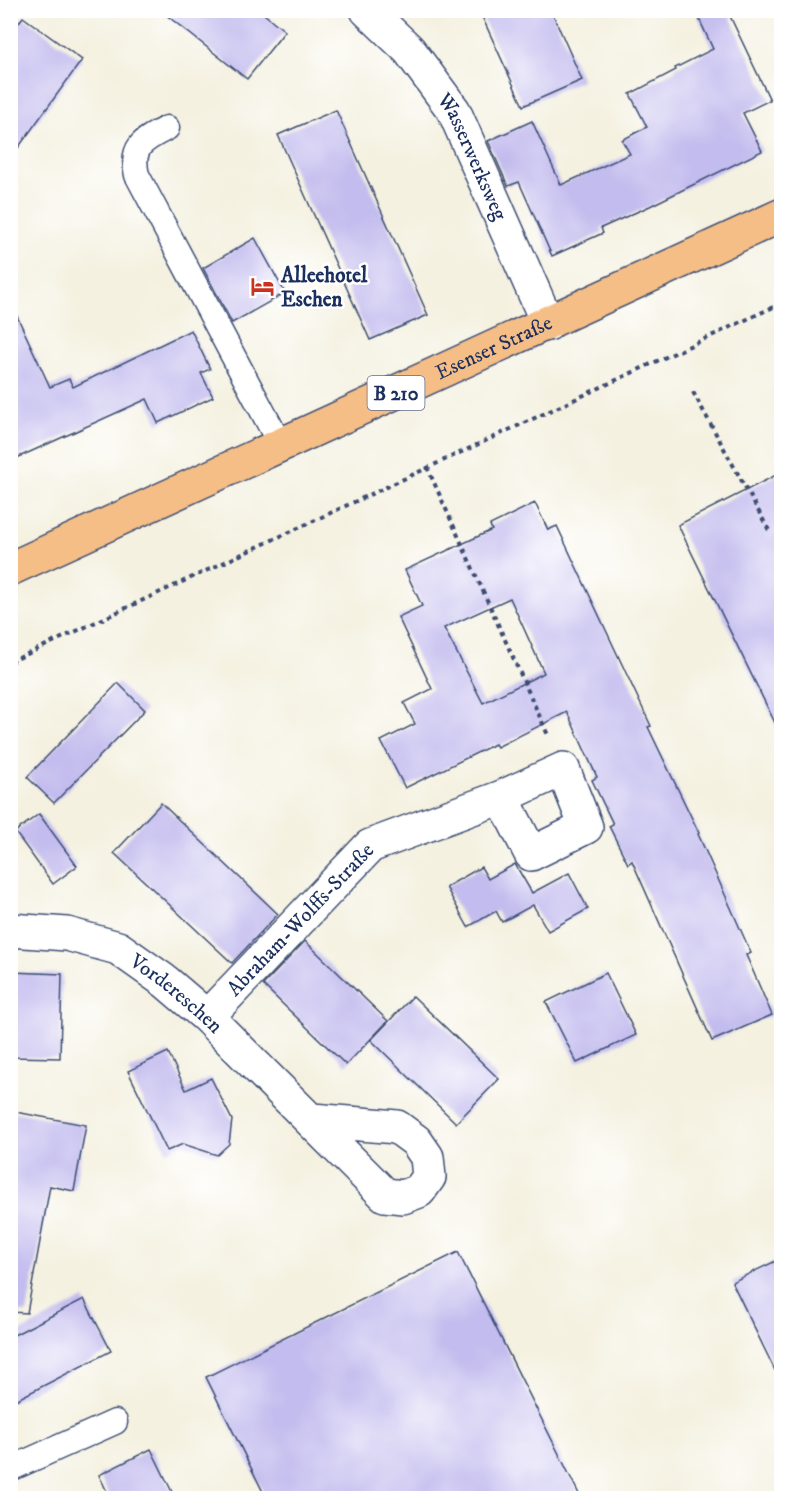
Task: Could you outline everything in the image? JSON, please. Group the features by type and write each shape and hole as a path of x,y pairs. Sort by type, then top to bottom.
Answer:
{"main road":[{"name":"Esenser Straße","path":"10,569 782,215"}],"street":[{"name":"Wasserwerksweg","path":"367,10 409,50 454,111 548,324"},
{"name":"Abraham-Wolffs-Straße","path":"207,1017 370,846 502,797 563,769"},
{"path":"502,797 531,854 586,827 563,769"},
{"name":"Vordereschen","path":"10,930 67,934 118,948 166,982 207,1017 312,1120"}],"lane":[{"path":"167,128 148,139 135,152 134,162 137,175 281,446"},
{"path":"10,1468 115,1422"}],"path":[{"path":"10,662 782,303"},
{"path":"693,392 771,534"},
{"path":"427,467 563,769"}],"building":[{"path":"160,10 259,10 285,31 247,79"},
{"path":"479,10 551,10 582,80 523,106"},
{"path":"695,10 727,10 770,100 743,113 762,151 601,228 603,233 552,256 519,182 508,186 488,141 532,121 561,185 630,154 622,140 647,127 630,94 713,49"},
{"path":"23,17 82,60 10,159 10,34"},
{"path":"336,110 428,315 370,340 278,135"},
{"path":"255,238 285,293 232,323 203,268"},
{"path":"10,301 50,387 69,379 73,387 191,330 210,369 201,373 213,397 158,423 147,399 10,461"},
{"path":"782,472 782,737 678,525"},
{"path":"535,503 548,530 557,526 699,833 751,953 746,955 772,1015 712,1041 632,861 628,864 609,826 613,824 592,780 597,777 567,712 497,747 495,744 405,788 381,741 415,724 404,703 432,689 398,617 422,606 405,570 492,530 490,525","holes":["510,598 544,673 483,703 444,628"]},
{"path":"118,683 145,710 54,803 27,777"},
{"path":"161,803 278,914 232,963 114,853"},
{"path":"39,814 77,866 53,884 15,832"},
{"path":"515,864 532,893 569,873 588,909 548,931 533,905 502,922 496,911 468,927 446,887 481,867 488,879"},
{"path":"305,941 388,1021 346,1065 263,985"},
{"path":"10,972 62,974 60,1058 10,1057"},
{"path":"606,973 636,1035 577,1063 546,1002"},
{"path":"413,996 499,1079 456,1123 371,1040"},
{"path":"168,1052 186,1090 211,1078 232,1120 229,1144 217,1155 183,1144 167,1151 128,1071"},
{"path":"10,1111 86,1125 74,1191 50,1186 27,1313 10,1312"},
{"path":"458,1252 581,1498 266,1498 206,1377"},
{"path":"782,1258 782,1385 732,1282"},
{"path":"84,1299 111,1351 10,1403 10,1337"},
{"path":"151,1449 175,1498 110,1498 99,1475"}],"place":[{"name":"Alleehotel Eschen","path":"263,287"}]}
